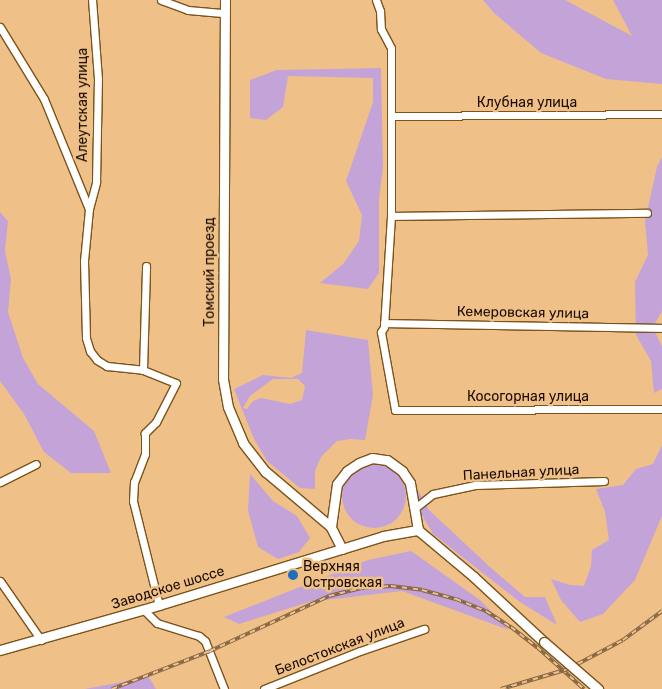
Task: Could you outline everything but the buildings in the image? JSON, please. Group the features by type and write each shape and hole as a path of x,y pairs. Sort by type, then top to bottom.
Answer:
{"main road":[{"name":"Томский проезд","path":"225,0 223,379 228,407 244,443 266,472 331,527"},
{"path":"342,549 331,527 337,484 347,471 359,463 372,458 387,460 402,471 410,483 416,508 418,530 474,577 598,689"},
{"name":"Заводское шоссе","path":"0,650 144,610 383,536 418,530"}],"street":[{"name":"Алеутская улица","path":"92,0 98,79 96,182 89,209 84,261 86,338 90,351 97,360 107,366 143,370 176,383 167,397 156,422 145,433 145,454 134,482 133,501 160,605"},
{"path":"161,0 188,10 225,13"},
{"path":"376,0 380,11 382,29 391,48 392,216 384,325"},
{"path":"0,26 44,99 89,209"},
{"name":"Клубная улица","path":"391,116 662,114"},
{"path":"392,216 647,213"},
{"path":"143,370 146,266"},
{"name":"Кемеровская улица","path":"384,325 662,328"},
{"name":"Косогорная улица","path":"384,325 381,332 395,410 662,409"},
{"path":"0,482 36,464"},
{"name":"Панельная улица","path":"416,508 433,494 475,485 604,481"},
{"path":"0,581 41,640"},
{"path":"144,610 157,622 199,636 205,641 224,689"},
{"name":"Белостокская улица","path":"264,689 424,629"}],"shaded area":[{"path":"483,0 565,0 632,36 613,0 662,0 662,84 606,79 541,53 494,13"},
{"path":"381,68 383,168 379,199 379,273 368,289 320,283 343,264 359,241 362,215 346,181 373,102 373,78 288,76 283,107 266,120 250,118 250,80 277,70"},
{"path":"662,157 662,311 653,327 662,347 662,389 654,393 651,361 636,335 635,282 648,255 645,221 657,167"},
{"path":"0,212 8,221 5,251 11,279 8,312 23,358 38,384 94,431 111,473 71,473 44,452 24,414 0,381"},
{"path":"306,330 368,340 373,395 365,440 337,441 321,457 315,471 315,489 300,488 267,461 254,439 234,389 263,375 291,378 302,373","holes":["273,379 298,379 305,386 302,400 290,404 261,398 253,401 247,409 243,408 250,396"]},
{"path":"662,445 662,516 635,580 603,614 580,622 561,600 551,579 570,585 584,586 591,566 592,550 609,540 605,512 596,489 623,485 636,469 653,464"},
{"path":"374,464 392,470 400,478 406,496 400,514 392,522 374,528 356,522 348,514 342,496 348,478 356,470"},
{"path":"250,474 273,501 297,516 310,538 299,552 278,559 258,547 248,511"},
{"path":"411,478 429,510 490,567 525,597 545,597 557,625 520,602 433,534 415,503"},
{"path":"411,551 480,600 509,630 402,591 309,602 239,624 224,617 368,560"},
{"path":"149,677 156,689 85,689"}],"railway":[{"path":"112,689 210,651 329,596 361,588 391,586 422,590 456,599 486,611 537,647 584,689"},
{"path":"501,689 568,669 623,640 662,611"}],"place":[{"name":"Верхняя Островская","path":"293,575"}]}
